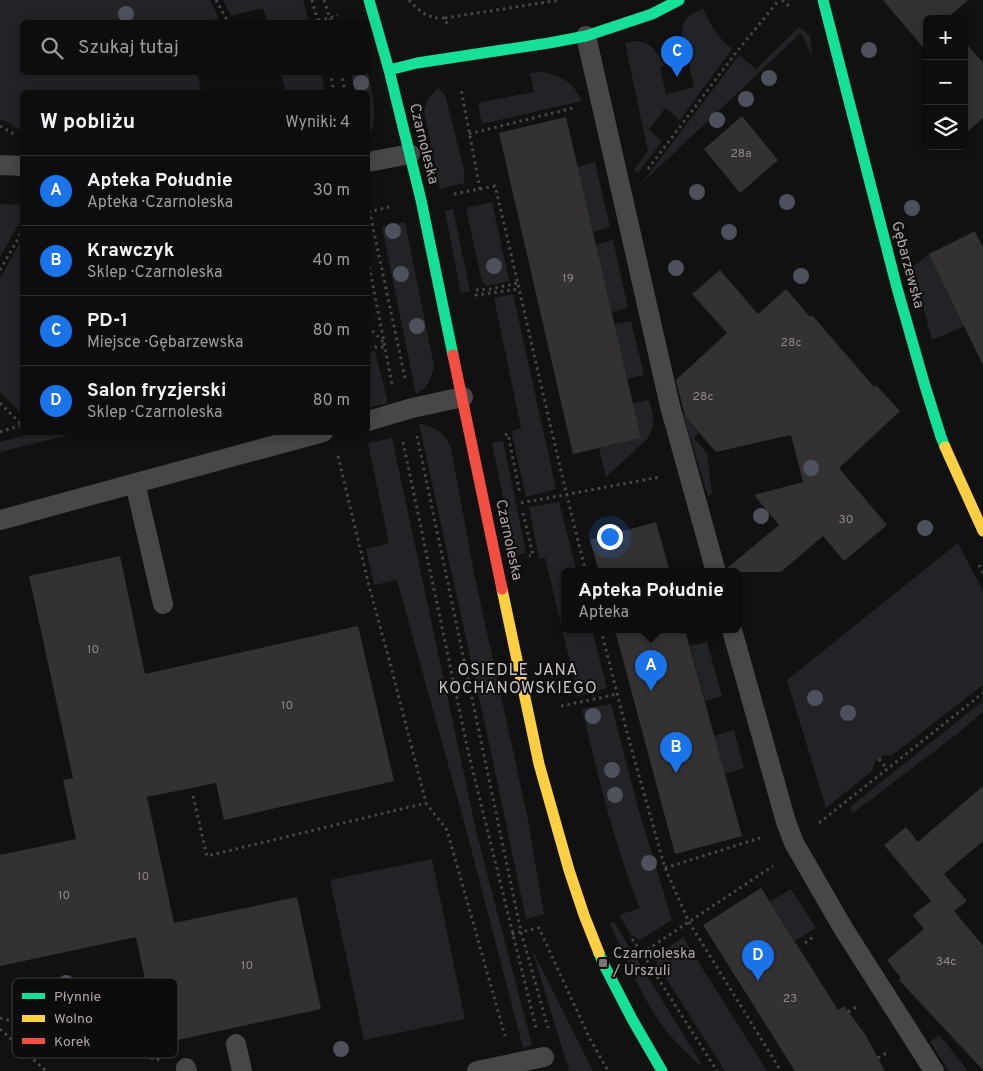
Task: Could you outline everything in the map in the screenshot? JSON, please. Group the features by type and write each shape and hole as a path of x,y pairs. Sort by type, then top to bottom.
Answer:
{"street":[{"name":"Czarnoleska","path":"369,0 389,70 421,200 539,764 584,916 603,963 662,1071"},
{"path":"389,70 417,63 586,36 652,14 679,0"},
{"name":"Gębarzewska","path":"823,0 897,288 925,386 941,438 983,531"}],"lane":[{"path":"586,36 670,406 715,568"},
{"path":"370,162 410,154"},
{"path":"0,165 20,166"},
{"path":"370,420 463,397"},
{"path":"0,520 312,435"},
{"path":"135,483 163,604"},
{"path":"733,633 786,822 794,843 842,928 934,1071"},
{"path":"236,1044 242,1071"},
{"path":"477,1071 544,1057"}],"path":[{"path":"216,0 226,20"},
{"path":"312,0 317,20"},
{"path":"324,0 329,20"},
{"path":"409,0 427,16 438,18 560,0"},
{"path":"623,200 735,54 780,0"},
{"path":"445,18 452,57 458,74 480,189"},
{"path":"331,75 334,90"},
{"path":"342,75 345,90"},
{"path":"469,134 573,108"},
{"path":"0,126 20,137"},
{"path":"370,212 495,186 566,494 585,568"},
{"path":"456,194 457,202"},
{"path":"370,223 468,751 544,1057"},
{"path":"0,270 20,235"},
{"path":"370,271 384,347 404,411 521,932 550,1033"},
{"path":"518,283 476,290 476,296 519,289"},
{"path":"370,328 383,342"},
{"path":"370,347 384,347"},
{"path":"0,403 20,423"},
{"path":"0,432 20,426"},
{"path":"337,452 369,586 426,803 447,830 513,1063"},
{"path":"521,503 661,476"},
{"path":"602,633 665,868 688,922 781,1071"},
{"path":"794,843 983,693"},
{"path":"554,707 618,694"},
{"path":"879,759 887,769"},
{"path":"193,796 207,856 426,803"},
{"path":"642,953 780,862"},
{"path":"512,934 539,928 589,1037 608,1071"},
{"path":"628,934 717,1071"},
{"path":"0,1029 12,1040"},
{"path":"32,1058 46,1071"},
{"path":"147,1058 187,1069"}],"shaded area":[{"path":"0,0 210,0 219,19 20,20 20,75 198,75 201,90 20,90 20,131 6,121 0,120"},
{"path":"223,0 303,0 308,20 267,20 263,8 231,16"},
{"path":"703,9 718,35 732,49 680,120 665,108 649,130 662,141 638,173 634,170 648,151 625,43 645,43 654,49 664,66 660,67 666,94 694,87 682,33 685,20"},
{"path":"799,27 810,36 812,56 801,33 641,184 739,55 756,69"},
{"path":"542,72 562,78 575,89 582,101 482,124 478,103 534,92 530,73"},
{"path":"282,75 321,75 325,90 285,90"},
{"path":"351,75 368,75 374,114 370,134 370,90 355,90"},
{"path":"438,87 445,95 464,169 464,183 440,189 424,111 427,101"},
{"path":"595,162 610,227 593,232 577,167"},
{"path":"492,202 509,281 488,286 482,282 466,208"},
{"path":"0,204 20,205 20,222 0,257"},
{"path":"453,209 470,291 461,293 445,211"},
{"path":"405,222 434,366 429,382 416,394 382,227"},
{"path":"613,240 628,308 611,312 595,245"},
{"path":"20,243 20,412 0,392 0,278"},
{"path":"929,254 965,326 932,340 913,267"},
{"path":"513,294 556,489 526,497 511,431 521,428 494,298"},
{"path":"631,321 644,375 627,379 614,324"},
{"path":"375,351 388,403 370,408 370,352"},
{"path":"649,400 653,420 650,434 606,477 599,448 640,438 633,403"},
{"path":"682,412 699,433 694,438 707,453 712,494 708,496"},
{"path":"419,424 430,426 439,431 446,438 451,448 474,573 527,815 544,914 526,919 491,752"},
{"path":"26,435 69,435 0,452 0,442"},
{"path":"392,438 477,835 532,1045 523,1048 466,829 397,580 374,585 366,549 389,543 368,443"},
{"path":"503,441 526,553 515,556 492,443"},
{"path":"559,502 576,568 561,568 561,625 545,558 539,559 529,507"},
{"path":"958,543 983,591 983,685 891,756 884,755 875,762 872,771 826,808 787,680"},
{"path":"563,633 593,633 607,688 578,696"},
{"path":"707,642 722,696 705,701 690,646"},
{"path":"983,701 983,712 853,813 850,807"},
{"path":"611,704 639,811 672,920 640,940 631,935 619,915 640,908 614,835 582,709"},
{"path":"734,730 744,768 724,774 714,736"},
{"path":"432,859 465,1019 364,1040 330,880"},
{"path":"791,889 816,928 795,941 770,902"},
{"path":"614,922 701,1063 699,1065 668,1033 648,1004 610,924"},
{"path":"683,937 767,1071 725,1071 657,964 656,957"},
{"path":"532,949 593,1071 569,1071"},
{"path":"939,1035 968,1071 949,1071 930,1042"}],"building":[{"path":"883,0 968,0 951,15 923,15 923,47"},
{"path":"968,46 983,63 983,118 968,131"},
{"path":"742,116 778,160 740,193 704,149"},
{"path":"566,117 641,438 573,454 499,133"},
{"path":"975,231 983,248 983,365 929,254"},
{"path":"720,270 758,314 786,289 810,317 812,315 874,387 876,385 900,411 839,468 887,525 844,561 823,536 781,572 741,572 741,568 727,568 779,525 754,495 803,482 791,435 716,452 685,416 676,380 727,333 692,294"},
{"path":"656,522 669,568 598,568 590,540"},
{"path":"120,556 145,674 358,626 394,781 224,820 216,783 147,797 174,923 297,897 321,1009 178,1040 178,978 145,978 136,937 0,966 0,855 76,839 63,780 73,778 29,576"},
{"path":"616,633 686,633 742,836 675,854"},
{"path":"983,786 983,841 944,874 967,901 954,911 983,946 983,1070 899,980 901,978 887,960 924,929 913,915 931,901 884,845 906,827 918,842"},
{"path":"761,888 838,1010 844,1006 865,1034 885,1071 795,1071 703,925"}],"traffic: fast":[{"path":"369,0 389,70 421,200 453,355"},
{"path":"389,70 417,63 586,36 652,14 679,0"},
{"path":"823,0 897,288 925,386 945,447"},
{"path":"599,953 632,1019 662,1071"}],"traffic: slow":[{"path":"945,447 983,531"},
{"path":"502,589 539,764 569,870 599,953"}],"traffic: jam":[{"path":"453,355 502,589"}],"place":[{"name":"PD-1","path":"677,77"},
{"name":"Apteka Południe","path":"651,691"},
{"name":"Krawczyk","path":"676,773"},
{"name":"Czarnoleska / Urszuli","path":"603,963"},
{"name":"Salon fryzjerski","path":"758,981"}],"district":[{"name":"OSIEDLE JANA KOCHANOWSKIEGO","path":"518,680"}]}
